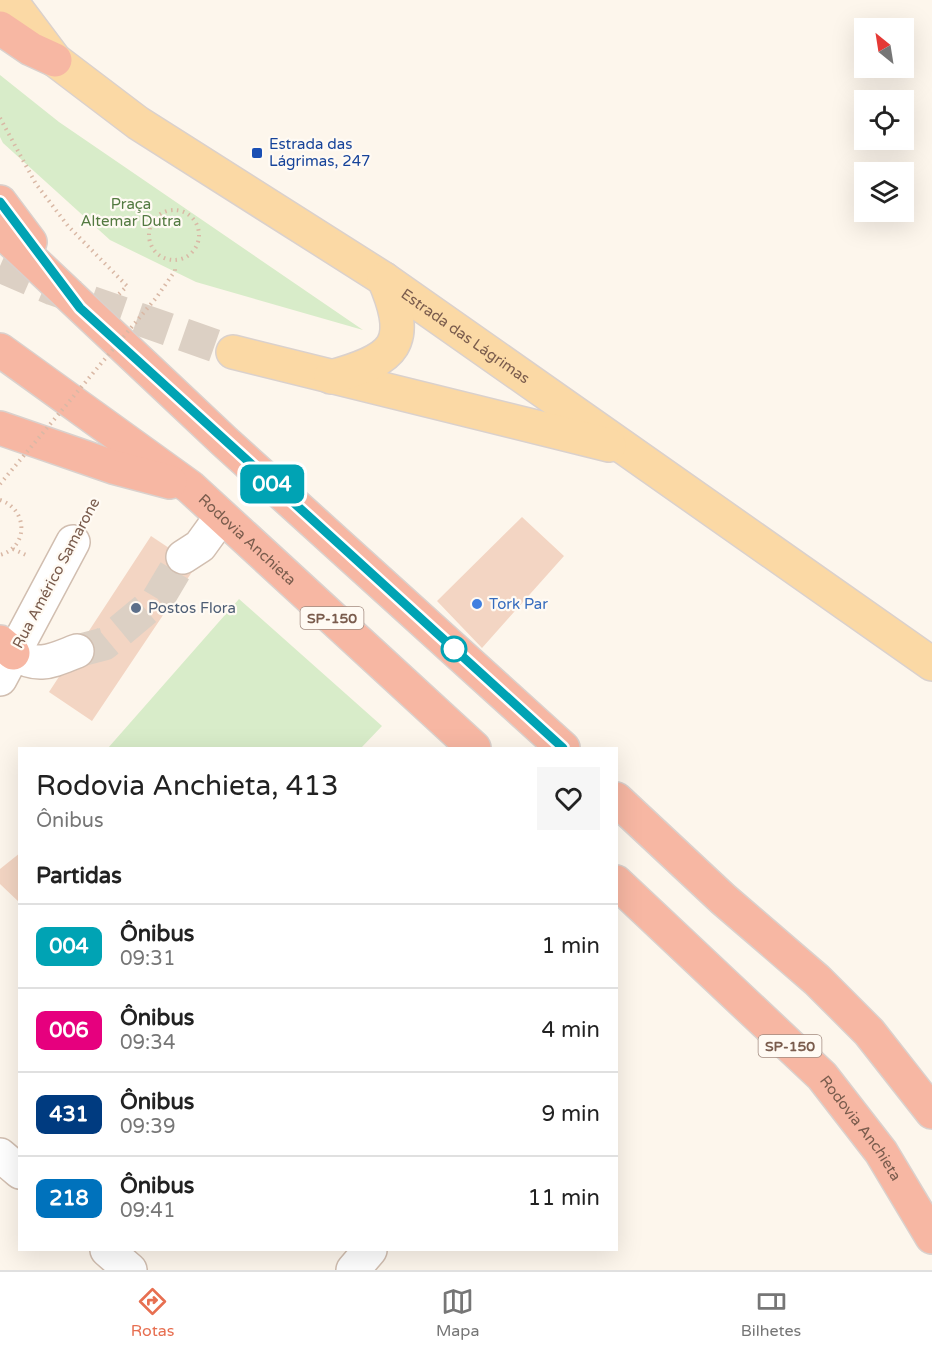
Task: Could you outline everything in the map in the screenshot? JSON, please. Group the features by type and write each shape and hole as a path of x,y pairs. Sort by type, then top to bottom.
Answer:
{"highway":[{"path":"0,28 31,49 55,60"},
{"path":"0,202 87,314"},
{"path":"0,230 87,314 561,747"},
{"name":"Rodovia Anchieta","path":"2,351 190,487 473,747"},
{"path":"0,428 113,467 190,487"},
{"path":"618,801 723,899 817,980 869,1032 932,1112"},
{"name":"Rodovia Anchieta","path":"618,884 822,1076 903,1184 932,1237"}],"main road":[{"name":"Estrada das Lágrimas","path":"10,0 55,60 138,123 384,279 932,664"},
{"path":"332,376 368,367 384,357 395,342 399,326 396,306 384,279"},
{"path":"233,352 628,449"}],"street":[{"path":"183,557 200,546 221,517"},
{"name":"Rua Américo Samarone","path":"4,658 73,542"},
{"path":"4,658 42,664 77,651"},
{"path":"0,1155 18,1170"},
{"path":"108,1251 130,1270"},
{"path":"353,1270 369,1251"}],"path":[{"path":"0,118 42,192 68,226 127,286 87,314"},
{"path":"167,210 176,210 190,215 199,228 200,235 195,250 182,259 173,260 157,254 149,238 153,221 167,210"},
{"path":"0,484 156,298 175,271 173,260"},
{"name":"Rua Américo Samarone","path":"73,542 113,467"},
{"path":"0,500 12,506 18,513 22,531 13,549 0,555"}],"green space":[{"name":"Praça Altemar Dutra","path":"0,75 59,122 363,330 196,282 110,240 3,143 0,137"},
{"path":"239,599 382,726 362,747 109,747"}],"building":[{"path":"522,517 564,556 482,648 437,601"},
{"name":"Postos Flora","path":"151,536 196,566 92,721 49,692"},
{"path":"18,855 18,901 0,884 0,869"}],"tunnel":[{"path":"0,266 53,289 233,352"},
{"path":"77,651 104,644 158,599 183,557"}],"bus line":[{"name":"004","path":"0,202 80,308 562,747"}],"place":[{"name":"Estrada das Lágrimas, 247","path":"257,153"},
{"name":"Tork Par","path":"477,604"},
{"name":"Postos Flora","path":"136,608"}]}
